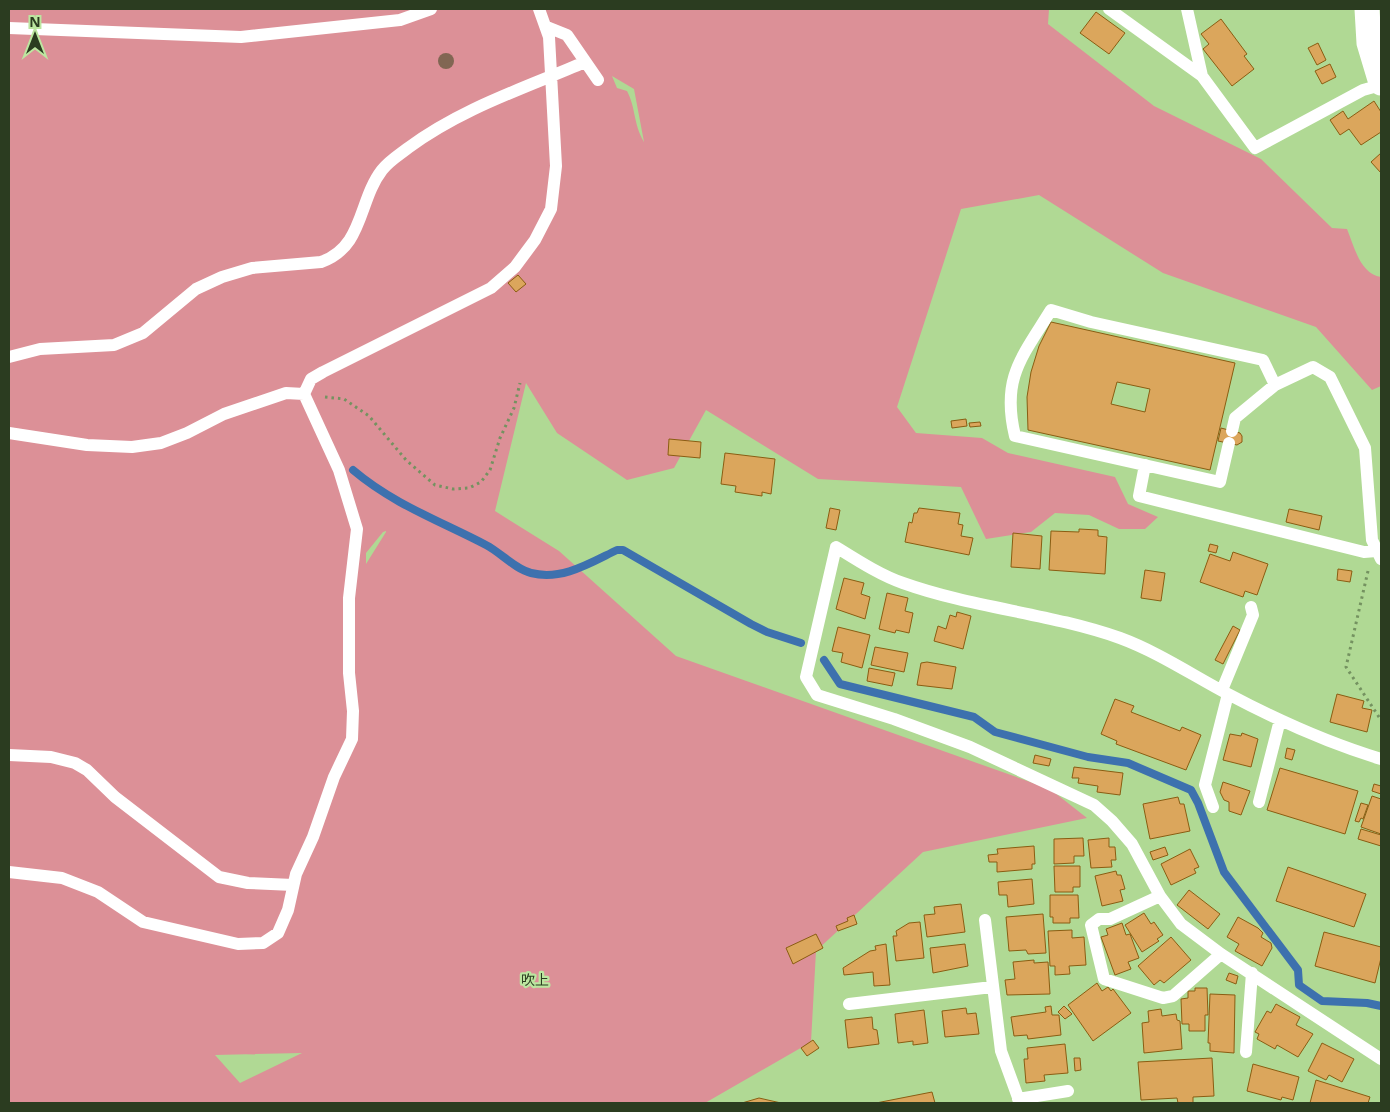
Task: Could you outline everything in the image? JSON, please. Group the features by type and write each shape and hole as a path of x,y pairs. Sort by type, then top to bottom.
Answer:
{"street":[{"path":"1367,9 1369,42 1381,84"}],"lane":[{"path":"9,28 241,37 400,20 431,9"},
{"path":"9,872 52,876 78,884 98,892 143,922 250,945 263,943 278,933 288,910 293,885 334,777 352,739 353,711 349,673 348,617 356,529 339,470 304,394 311,379 491,288 515,268 547,219 553,199 556,166 547,27 540,9"},
{"path":"1109,9 1202,76 1255,148 1363,90 1381,84"},
{"path":"1187,9 1202,76"},
{"path":"547,27 568,35 598,80"},
{"path":"9,357 40,349 114,345 143,333 184,298 216,280 252,268 321,262 331,258 344,249 375,182 389,163 450,121 585,62"},
{"path":"1275,385 1263,360 1090,322 1051,310 1017,365 1011,384 1010,414 1015,436 1220,482 1235,418 1275,385 1313,368 1330,377 1365,448 1372,540 1379,555"},
{"path":"9,433 87,445 132,447 170,440 188,434 224,414 286,393 304,394"},
{"path":"1145,465 1138,496 1379,555"},
{"path":"1381,759 1280,720 1225,692 1177,664 1122,638 1084,626 931,592 900,582 836,547 806,678 817,695 894,719 970,747 1094,805 1112,821 1132,844 1160,896 1182,924 1221,954 1381,1059"},
{"path":"1213,807 1205,785 1225,692 1253,615 1251,606"},
{"path":"1259,802 1280,720"},
{"path":"9,755 51,757 75,763 87,770 115,797 219,877 248,883 293,885"},
{"path":"1160,896 1110,919 1099,919 1091,925 1104,979 1162,998 1173,996 1221,954"},
{"path":"985,920 1001,1051 1019,1101 1068,1091"},
{"path":"1246,1052 1252,973"},
{"path":"849,1004 992,987"}],"path":[{"path":"304,394 344,400 369,416 406,460 435,485 452,489 469,488 481,482 490,470 500,438 514,408 520,383"},
{"path":"1369,564 1346,667 1381,720"}],"shaded area":[{"path":"9,9 1049,9 1048,24 1154,106 1261,159 1332,228 1347,229 1355,251 1363,265 1374,275 1381,277 1381,386 1372,390 1316,327 1163,273 1039,195 961,209 897,407 916,433 982,438 1008,453 1115,477 1128,504 1158,517 1145,529 1119,529 1089,515 1055,513 1031,532 986,539 961,487 818,479 706,410 674,468 627,480 557,433 526,383 495,511 559,551 676,656 1050,789 1087,818 923,852 816,951 811,1042 705,1103 9,1103","holes":["612,76 634,89 644,142 640,135 627,91 617,88","386,531 366,564 366,553 383,532","302,1053 240,1083 215,1055"]}],"building":[{"path":"1096,12 1125,33 1109,54 1080,33"},
{"path":"1221,19 1247,54 1244,56 1254,69 1232,86 1203,49 1209,44 1201,34"},
{"path":"1318,43 1326,60 1317,65 1308,48"},
{"path":"1330,64 1336,77 1322,84 1315,71"},
{"path":"1374,101 1381,112 1381,132 1361,145 1349,129 1340,135 1330,120 1343,111 1348,119"},
{"path":"1381,153 1381,173 1371,162"},
{"path":"518,275 526,284 516,292 508,283"},
{"path":"1051,322 1235,363 1210,470 1028,430 1027,397 1031,372 1039,346","holes":["1117,382 1150,389 1145,412 1111,404"]},
{"path":"966,419 967,426 952,428 951,421"},
{"path":"980,422 981,426 970,427 969,423"},
{"path":"1221,428 1240,433 1242,442 1237,445 1218,441"},
{"path":"669,439 701,442 700,458 668,455"},
{"path":"725,453 775,459 771,494 762,492 762,496 735,492 736,486 721,484"},
{"path":"830,508 840,510 836,530 826,528"},
{"path":"919,508 960,513 958,524 963,525 961,536 973,538 969,555 905,542 909,522 912,523 914,513 917,513"},
{"path":"1289,509 1322,516 1319,530 1286,522"},
{"path":"1079,529 1098,530 1098,536 1107,537 1105,574 1049,570 1051,531 1079,532"},
{"path":"1013,533 1042,536 1040,569 1011,567"},
{"path":"1210,544 1218,546 1216,553 1208,551"},
{"path":"1233,552 1268,564 1257,595 1245,591 1243,597 1200,582 1210,554 1230,561"},
{"path":"1338,569 1352,571 1350,582 1337,580"},
{"path":"1145,570 1165,573 1161,601 1141,598"},
{"path":"844,578 864,583 861,594 870,597 865,619 836,609"},
{"path":"887,593 908,598 905,611 913,613 909,633 896,630 895,633 879,629"},
{"path":"957,612 971,616 963,649 934,641 938,626 946,629 950,615 956,617"},
{"path":"1233,626 1240,630 1223,664 1215,660"},
{"path":"838,627 870,635 862,668 841,662 843,653 832,651"},
{"path":"875,647 908,653 904,672 871,665"},
{"path":"927,662 956,667 952,689 917,685 921,663"},
{"path":"869,668 895,673 892,686 867,681"},
{"path":"1337,694 1364,701 1362,708 1372,710 1367,732 1330,722"},
{"path":"1115,699 1134,706 1131,712 1180,731 1182,727 1201,735 1186,770 1116,744 1117,741 1101,734"},
{"path":"1242,733 1258,739 1251,767 1223,760 1230,734 1241,736"},
{"path":"1287,748 1295,750 1292,760 1285,758"},
{"path":"1035,755 1051,759 1049,766 1033,763"},
{"path":"1074,767 1123,773 1120,795 1097,792 1098,786 1078,783 1079,778 1072,778"},
{"path":"1280,768 1358,791 1345,834 1267,810"},
{"path":"1223,782 1250,791 1241,815 1229,811 1229,802 1224,800 1220,792"},
{"path":"1374,784 1381,786 1381,794 1372,791"},
{"path":"1372,796 1381,799 1381,834 1361,827"},
{"path":"1178,797 1180,804 1184,804 1190,831 1150,839 1143,804"},
{"path":"1361,803 1368,805 1363,819 1361,818 1359,822 1355,821"},
{"path":"1361,829 1381,835 1381,846 1358,839"},
{"path":"1083,838 1084,856 1074,856 1074,863 1054,864 1054,839"},
{"path":"1109,838 1109,847 1115,847 1116,860 1111,860 1112,867 1091,868 1088,840"},
{"path":"1034,846 1035,864 1032,864 1032,869 997,872 997,862 989,862 988,855 998,854 997,849"},
{"path":"1165,847 1168,855 1153,860 1150,852"},
{"path":"1190,849 1199,867 1194,869 1196,873 1171,885 1161,864"},
{"path":"1054,866 1080,866 1080,887 1073,887 1073,892 1055,892"},
{"path":"1288,867 1366,894 1354,927 1276,901"},
{"path":"1116,871 1117,875 1121,875 1125,889 1120,890 1123,901 1102,906 1095,876"},
{"path":"1032,879 1034,904 1008,907 1007,895 999,895 998,882"},
{"path":"1189,890 1220,914 1208,929 1177,905"},
{"path":"1050,895 1078,895 1079,918 1070,918 1070,923 1053,923 1053,917 1050,917"},
{"path":"961,904 965,932 927,937 924,915 935,914 934,907"},
{"path":"1144,913 1151,924 1154,922 1163,935 1157,939 1159,941 1142,952 1125,925"},
{"path":"1043,914 1046,953 1028,954 1026,950 1009,951 1006,917"},
{"path":"854,915 857,924 838,931 836,926 848,921 847,918"},
{"path":"1238,917 1258,928 1263,933 1261,937 1271,943 1272,948 1262,966 1235,951 1239,944 1227,937"},
{"path":"920,922 924,958 896,961 893,936 897,936 896,931 909,923"},
{"path":"1122,923 1126,935 1130,934 1139,958 1128,962 1131,969 1115,975 1101,937 1108,935 1106,929"},
{"path":"1072,930 1072,938 1084,937 1086,965 1069,966 1070,974 1055,975 1055,966 1050,966 1048,931"},
{"path":"1324,932 1381,947 1381,958 1375,983 1315,966"},
{"path":"816,934 823,948 793,964 786,948"},
{"path":"1171,937 1191,960 1164,983 1160,980 1154,985 1138,966"},
{"path":"886,944 890,985 874,986 873,972 844,975 843,968 870,951 876,950 875,946"},
{"path":"965,944 968,966 933,973 930,948"},
{"path":"1034,960 1034,963 1048,962 1050,994 1007,995 1005,980 1015,979 1013,962"},
{"path":"1229,973 1238,976 1236,984 1226,980"},
{"path":"1097,983 1102,991 1108,987 1111,991 1113,989 1131,1013 1093,1041 1068,1005"},
{"path":"1195,988 1207,988 1208,1015 1205,1015 1205,1031 1189,1031 1189,1024 1182,1024 1181,999 1188,998 1188,991 1195,991"},
{"path":"1210,994 1235,995 1234,1053 1210,1051 1210,1043 1208,1043"},
{"path":"1276,1004 1300,1017 1296,1025 1313,1034 1298,1057 1277,1045 1275,1049 1257,1039 1259,1034 1255,1032 1267,1011 1271,1013"},
{"path":"1051,1006 1052,1015 1059,1015 1061,1035 1028,1039 1027,1035 1014,1036 1011,1017 1046,1012 1045,1007"},
{"path":"1064,1006 1072,1014 1065,1019 1058,1012"},
{"path":"966,1008 967,1014 976,1013 979,1034 945,1037 942,1011"},
{"path":"1161,1009 1162,1016 1176,1014 1177,1020 1180,1021 1182,1049 1144,1053 1142,1023 1149,1022 1148,1011"},
{"path":"924,1010 928,1043 913,1045 913,1041 898,1043 895,1014"},
{"path":"872,1017 873,1029 877,1030 879,1044 848,1048 845,1020"},
{"path":"813,1040 819,1048 807,1056 801,1048"},
{"path":"1322,1043 1354,1059 1342,1082 1329,1075 1326,1080 1308,1071"},
{"path":"1065,1044 1068,1073 1044,1075 1045,1081 1026,1083 1024,1059 1028,1059 1027,1048"},
{"path":"1074,1058 1080,1058 1081,1070 1075,1071"},
{"path":"1212,1058 1214,1096 1193,1097 1193,1103 1178,1103 1177,1098 1141,1100 1138,1062"},
{"path":"1253,1064 1299,1077 1293,1100 1282,1097 1281,1100 1247,1091"},
{"path":"1316,1080 1370,1097 1368,1103 1310,1103"},
{"path":"932,1092 935,1103 876,1103"},
{"path":"759,1098 781,1103 742,1103"}],"waterway":[{"path":"353,470 384,493 486,545 525,571 542,575 565,573 617,550 623,550 751,624 767,632 801,643"},
{"path":"824,660 840,684 974,717 995,732 1088,757 1128,763 1191,790 1198,803 1224,872 1298,970 1299,985 1322,1001 1367,1003 1381,1006"}],"district":[{"name":"吹上","path":"535,980"}]}
